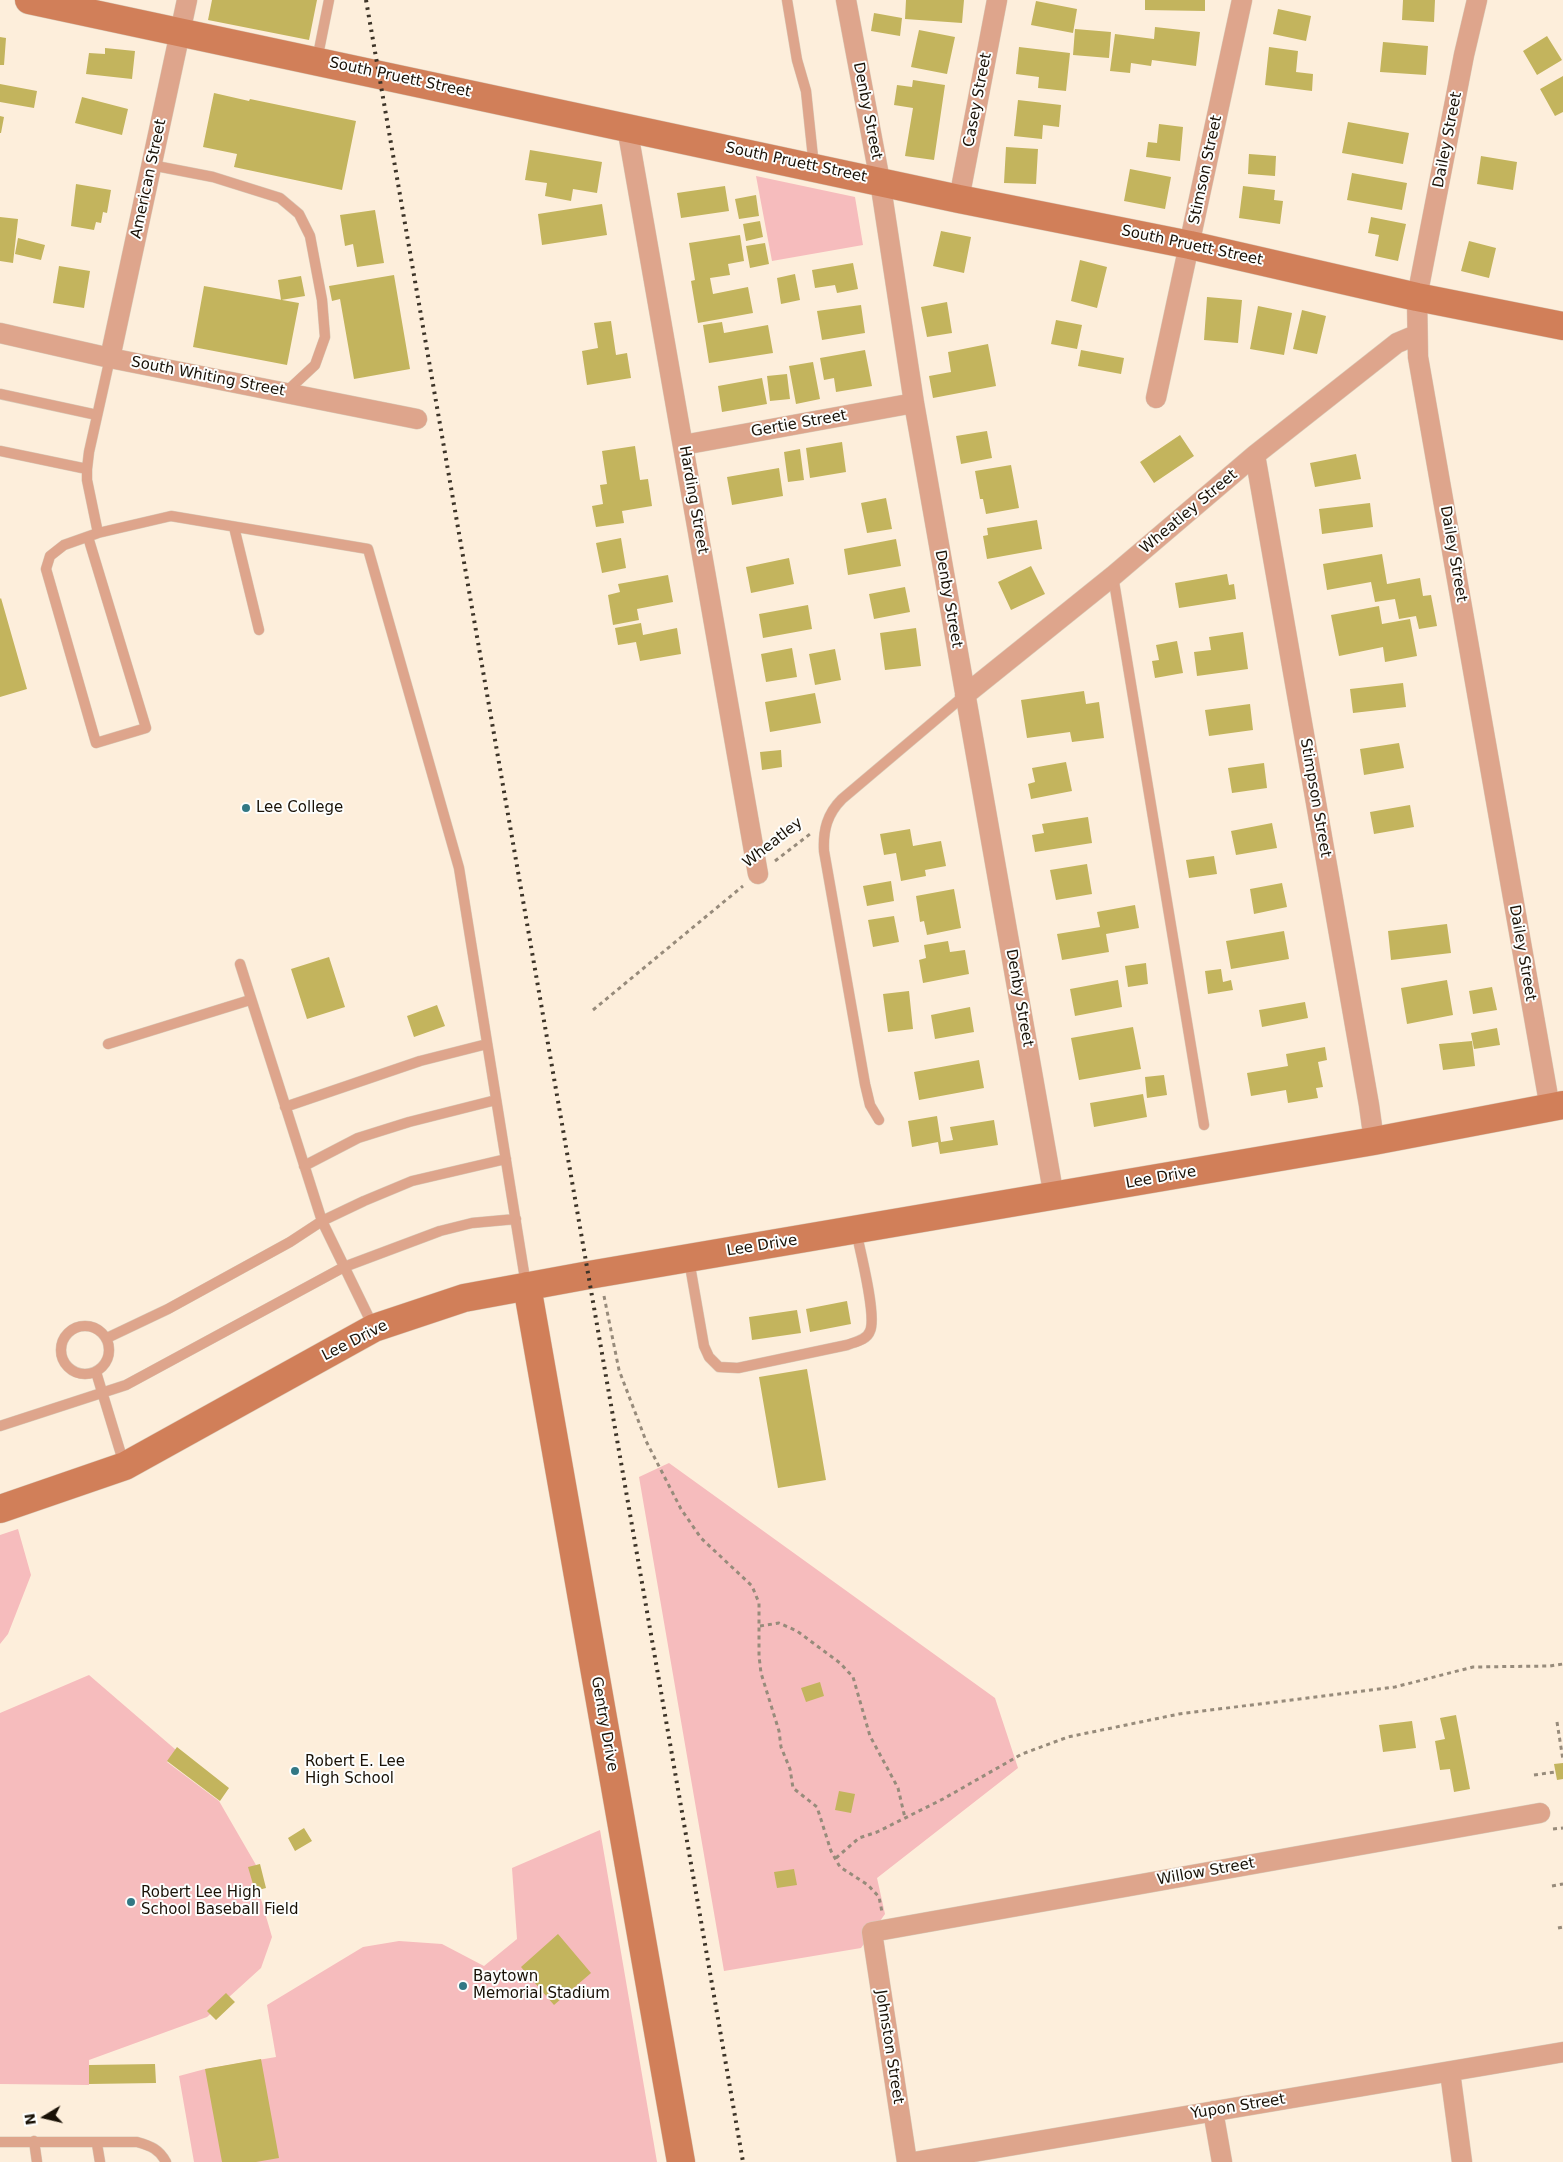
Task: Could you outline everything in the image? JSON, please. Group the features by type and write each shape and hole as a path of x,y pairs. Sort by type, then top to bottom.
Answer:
{"street":[{"name":"South Pruett Street","path":"29,0 317,60 959,199 1190,245 1417,297 1563,326"},
{"name":"American Street","path":"110,358 187,0"},
{"name":"Denby Street","path":"846,0 880,181 914,403 1054,1197"},
{"name":"Casey Street","path":"959,199 998,0"},
{"name":"Stimson Street","path":"1156,398 1242,0"},
{"name":"Dailey Street","path":"1477,0 1464,55 1417,297 1416,335 1418,357 1556,1106"},
{"name":"Harding Street","path":"627,127 758,874"},
{"name":"South Whiting Street","path":"0,333 110,358 417,419"},
{"name":"Wheatley Street","path":"965,695 1113,576 1255,455 1397,343 1416,335"},
{"name":"Gertie Street","path":"683,445 914,403"},
{"name":"Stimpson Street","path":"1255,455 1374,1141"},
{"name":"Lee Drive","path":"0,1509 125,1466 374,1328 464,1298 599,1273 856,1231 1374,1141 1556,1106"},
{"name":"Gentry Drive","path":"526,1286 681,2162"},
{"name":"Willow Street","path":"879,1931 1540,1813"},
{"name":"Johnston Street","path":"879,1931 907,2162"},
{"name":"Yupon Street","path":"914,2162 994,2155 1213,2111 1563,2052"},
{"path":"1450,2072 1462,2162"},
{"path":"1213,2111 1222,2162"}],"lane":[{"path":"317,60 329,0"},
{"path":"787,0 797,60 806,91 814,168"},
{"path":"151,165 214,176 280,198 299,214 310,236 322,300 325,337 315,365 285,393"},
{"path":"110,358 97,415 87,469 87,480 93,535 146,728 96,742 46,569 50,556 64,545 93,535 171,516 368,549 459,868 526,1286"},
{"path":"0,394 97,415"},
{"path":"0,451 87,469"},
{"path":"234,527 259,630"},
{"path":"1113,576 1204,1125"},
{"path":"879,1120 870,1105 865,1084 826,861 824,836 832,809 842,798 965,695"},
{"path":"240,964 322,1221 374,1328"},
{"path":"108,1044 250,1000"},
{"path":"285,1106 412,1063 488,1044"},
{"path":"304,1166 358,1138 409,1122 496,1100"},
{"path":"107,1338 185,1300 290,1242 322,1221 412,1181 506,1159"},
{"path":"0,1426 126,1385 344,1267 440,1231 472,1223 516,1219"},
{"path":"688,1259 704,1346 709,1357 719,1367 738,1368 847,1345 864,1339 870,1332 872,1316 856,1231"},
{"path":"81,1325 96,1327 107,1338 110,1353 107,1361 96,1372 88,1374 72,1370 62,1357 62,1341 67,1333 81,1325"},
{"path":"96,1372 125,1466"},
{"path":"34,2141 37,2162"},
{"path":"0,2142 34,2141 97,2144 137,2142 153,2147 162,2154 166,2162"},
{"path":"97,2144 100,2162"}],"path":[{"name":"Wheatley","path":"593,1010 828,819"},
{"path":"599,1273 619,1370 646,1441 681,1509 701,1538 752,1586 759,1604 759,1656 761,1672 779,1730 781,1747 790,1769 793,1788 817,1807 832,1851 840,1867 868,1885 879,1897 879,1931"},
{"path":"760,1626 779,1623 797,1631 840,1663 853,1677 870,1736 898,1788 905,1818"},
{"path":"836,1858 860,1838 943,1799 1022,1754 1068,1737 1179,1714 1395,1687 1473,1667 1550,1666 1563,1664"},
{"path":"1557,1722 1563,1760"},
{"path":"1534,1775 1555,1772"},
{"path":"1552,1886 1563,1884"}],"shaded area":[{"path":"756,176 855,197 863,245 772,261"},
{"path":"669,1463 995,1698 1018,1768 877,1878 885,1914 861,1948 724,1971 639,1477"},
{"path":"18,1529 31,1575 8,1634 0,1644 0,1535"},
{"name":"Robert Lee High School Baseball Field","path":"89,1675 176,1750 167,1762 219,1801 256,1865 252,1868 272,1937 261,1968 207,2017 89,2060 89,2085 0,2084 0,1713"},
{"name":"Baytown Memorial Stadium","path":"600,1830 657,2162 194,2162 179,2076 205,2069 276,2057 267,2005 363,1947 399,1941 442,1944 484,1966 517,1939 512,1868"}],"building":[{"path":"212,0 317,0 309,40 208,20"},
{"path":"906,0 964,0 962,23 905,19"},
{"path":"1145,0 1205,0 1205,11 1145,10"},
{"path":"1403,0 1435,0 1434,22 1402,20"},
{"path":"1036,1 1077,9 1073,33 1031,25"},
{"path":"1278,9 1311,16 1306,41 1273,34"},
{"path":"874,13 902,18 900,36 871,31"},
{"path":"1155,27 1200,32 1196,66 1152,60 1151,66 1131,63 1130,73 1110,71 1115,34 1154,39"},
{"path":"1075,29 1111,32 1109,58 1073,55"},
{"path":"919,30 955,37 947,74 911,67"},
{"path":"1547,36 1562,60 1537,75 1523,51"},
{"path":"0,37 6,38 4,65 0,65"},
{"path":"1383,42 1428,46 1426,75 1380,72"},
{"path":"1019,47 1070,53 1066,91 1038,88 1039,77 1016,74"},
{"path":"1269,47 1298,51 1296,72 1313,74 1312,91 1265,85"},
{"path":"105,48 135,51 132,79 86,74 89,53 105,54"},
{"path":"1563,76 1563,112 1555,116 1540,89"},
{"path":"913,80 945,85 934,160 905,156 913,108 894,105 897,85 912,87"},
{"path":"0,84 37,91 34,108 0,102"},
{"path":"214,93 356,121 342,190 234,167 237,154 203,147"},
{"path":"82,97 128,109 122,135 75,123"},
{"path":"1018,100 1061,105 1059,127 1043,125 1042,139 1014,136"},
{"path":"0,116 4,117 1,133 0,133"},
{"path":"1348,122 1409,133 1403,164 1342,153"},
{"path":"1159,124 1183,127 1180,161 1146,157 1148,142 1157,143"},
{"path":"1006,147 1038,149 1036,184 1004,183"},
{"path":"530,150 602,162 597,193 573,189 571,201 545,196 547,183 525,180"},
{"path":"1249,154 1276,156 1275,176 1248,174"},
{"path":"1481,156 1517,162 1513,190 1477,184"},
{"path":"1130,169 1171,177 1165,209 1124,201"},
{"path":"1352,173 1407,183 1402,210 1347,200"},
{"path":"76,184 111,190 107,213 103,212 101,223 96,222 94,230 71,226"},
{"path":"725,186 729,211 681,218 677,193"},
{"path":"1243,186 1275,190 1274,200 1283,201 1280,224 1239,218"},
{"path":"756,195 759,216 739,219 735,199"},
{"path":"602,204 607,235 542,245 538,214"},
{"path":"375,210 384,263 357,267 353,244 345,246 340,215"},
{"path":"0,217 18,219 13,263 0,261"},
{"path":"1371,217 1406,224 1398,261 1375,256 1379,235 1368,233"},
{"path":"760,221 763,237 746,241 743,224"},
{"path":"941,231 971,237 964,273 933,266"},
{"path":"740,235 744,261 728,264 730,275 710,278 713,294 748,287 753,313 698,323 691,281 695,280 689,243"},
{"path":"18,238 45,245 41,260 15,254"},
{"path":"1469,241 1496,248 1489,278 1461,271"},
{"path":"765,243 769,264 750,268 746,246"},
{"path":"1080,260 1107,267 1097,308 1071,301"},
{"path":"853,263 858,289 837,293 835,285 815,288 812,270"},
{"path":"59,266 90,271 84,308 53,303"},
{"path":"795,274 800,300 781,304 777,278"},
{"path":"394,275 410,369 354,379 340,299 332,301 329,286"},
{"path":"301,276 305,296 281,300 278,280"},
{"path":"204,286 299,303 287,365 193,347"},
{"path":"1207,297 1242,300 1238,343 1204,340"},
{"path":"947,302 952,333 927,337 921,307"},
{"path":"861,305 865,333 822,340 817,311"},
{"path":"1258,306 1292,313 1284,355 1250,349"},
{"path":"1302,310 1326,316 1317,354 1293,349"},
{"path":"1056,320 1082,325 1077,349 1051,344"},
{"path":"611,321 616,355 627,353 631,378 587,385 582,351 598,348 594,323"},
{"path":"722,322 724,333 768,325 773,353 709,363 703,325"},
{"path":"988,344 996,386 933,398 929,376 951,372 948,352"},
{"path":"865,350 872,386 836,392 834,378 824,380 820,358"},
{"path":"1081,350 1124,358 1121,374 1078,366"},
{"path":"813,362 820,399 796,404 789,366"},
{"path":"787,374 790,399 770,401 767,376"},
{"path":"762,378 767,404 722,412 718,386"},
{"path":"987,431 992,458 961,464 956,436"},
{"path":"1180,435 1194,456 1154,483 1140,462"},
{"path":"842,442 846,472 810,478 806,448"},
{"path":"635,446 640,480 648,479 652,506 622,511 624,523 596,527 592,506 603,504 600,485 607,484 602,451"},
{"path":"800,449 804,480 788,482 784,452"},
{"path":"1356,454 1361,479 1315,487 1310,463"},
{"path":"1011,465 1019,508 986,514 983,499 980,499 975,471"},
{"path":"779,468 783,496 732,505 727,477"},
{"path":"886,498 892,529 867,533 861,503"},
{"path":"1370,503 1373,527 1322,534 1319,509"},
{"path":"1037,520 1042,549 987,559 983,536 988,535 987,528"},
{"path":"621,538 626,568 602,573 596,543"},
{"path":"896,539 901,566 848,575 844,549"},
{"path":"1382,554 1387,584 1420,578 1423,596 1431,595 1437,626 1419,629 1416,616 1399,619 1395,599 1375,602 1371,582 1327,590 1323,564"},
{"path":"789,558 794,584 751,593 746,567"},
{"path":"1031,566 1045,594 1011,610 998,582"},
{"path":"1227,574 1229,585 1234,584 1236,599 1179,608 1175,583"},
{"path":"668,575 673,602 637,609 639,620 613,625 608,595 620,592 618,584"},
{"path":"905,587 910,612 874,619 869,594"},
{"path":"0,599 27,689 0,697"},
{"path":"808,605 812,629 763,638 759,614"},
{"path":"1379,606 1382,624 1410,619 1417,656 1385,662 1383,647 1339,656 1331,615"},
{"path":"641,623 643,635 677,628 681,654 640,661 636,642 618,645 615,628"},
{"path":"916,628 921,666 885,670 880,633"},
{"path":"1243,632 1248,669 1197,676 1194,652 1211,650 1209,637"},
{"path":"1177,641 1183,673 1155,678 1152,661 1159,660 1156,645"},
{"path":"792,648 797,677 766,682 761,654"},
{"path":"835,649 841,680 815,685 809,654"},
{"path":"1403,683 1406,707 1353,713 1350,689"},
{"path":"1084,691 1086,704 1099,702 1104,738 1072,742 1070,732 1027,738 1021,700"},
{"path":"815,693 821,723 770,732 765,702"},
{"path":"1250,704 1253,730 1209,736 1205,710"},
{"path":"1399,743 1404,768 1364,775 1360,749"},
{"path":"781,750 782,767 762,770 760,752"},
{"path":"1066,762 1072,791 1031,799 1028,784 1035,782 1032,768"},
{"path":"1264,763 1267,788 1232,793 1228,768"},
{"path":"1410,805 1414,827 1374,834 1370,812"},
{"path":"1088,817 1092,843 1035,852 1032,835 1044,833 1042,824"},
{"path":"1272,823 1277,848 1236,855 1231,831"},
{"path":"910,829 913,846 941,841 946,866 925,870 926,876 901,881 896,853 884,855 880,834"},
{"path":"1214,856 1217,874 1189,878 1186,860"},
{"path":"1087,864 1092,894 1056,900 1050,870"},
{"path":"891,881 894,901 867,906 863,886"},
{"path":"1282,883 1287,907 1254,914 1250,889"},
{"path":"954,889 961,928 927,935 924,921 920,922 916,896"},
{"path":"1135,905 1139,928 1106,934 1109,952 1062,960 1057,934 1100,927 1097,912"},
{"path":"894,916 899,942 873,947 868,920"},
{"path":"1447,924 1451,953 1391,960 1388,931"},
{"path":"1284,931 1289,959 1231,969 1226,941"},
{"path":"948,941 950,952 965,950 969,974 923,983 919,960 926,958 924,945"},
{"path":"329,957 345,1007 307,1019 291,969"},
{"path":"1146,963 1148,984 1128,987 1125,966"},
{"path":"1221,969 1223,982 1231,980 1233,990 1208,994 1205,971"},
{"path":"1118,980 1122,1007 1075,1016 1070,989"},
{"path":"1447,980 1453,1015 1407,1024 1401,988"},
{"path":"1492,987 1497,1010 1473,1014 1469,991"},
{"path":"909,991 913,1029 888,1032 883,994"},
{"path":"1305,1002 1308,1018 1262,1027 1259,1010"},
{"path":"437,1005 445,1026 414,1037 407,1016"},
{"path":"970,1007 974,1032 935,1039 931,1015"},
{"path":"1133,1027 1141,1069 1079,1080 1071,1038"},
{"path":"1497,1028 1500,1045 1474,1049 1471,1033"},
{"path":"1472,1041 1475,1066 1443,1070 1439,1044"},
{"path":"1325,1047 1327,1060 1318,1062 1323,1087 1316,1088 1318,1098 1288,1103 1286,1090 1251,1096 1247,1073 1288,1066 1286,1054"},
{"path":"979,1060 984,1088 919,1100 914,1072"},
{"path":"1164,1075 1167,1095 1147,1098 1145,1077"},
{"path":"1143,1094 1147,1117 1094,1127 1090,1103"},
{"path":"937,1116 941,1142 953,1140 950,1127 994,1120 998,1145 940,1154 938,1142 912,1147 908,1121"},
{"path":"847,1301 851,1324 810,1332 806,1309"},
{"path":"797,1310 801,1333 752,1340 749,1317"},
{"path":"807,1369 826,1480 778,1488 759,1377"},
{"path":"820,1682 824,1696 806,1702 801,1688"},
{"path":"1456,1715 1470,1789 1454,1792 1450,1769 1440,1770 1435,1741 1445,1739 1440,1718"},
{"path":"1412,1721 1416,1748 1383,1752 1379,1725"},
{"path":"177,1747 229,1788 220,1801 167,1761"},
{"path":"1563,1763 1563,1779 1557,1780 1554,1764"},
{"path":"839,1791 855,1794 851,1813 835,1810"},
{"path":"304,1828 312,1841 295,1851 288,1838"},
{"path":"260,1864 266,1888 255,1891 248,1867"},
{"path":"794,1869 797,1885 777,1888 774,1872"},
{"path":"558,1934 591,1973 554,2005 521,1967"},
{"path":"226,1993 235,2002 216,2020 207,2011"},
{"path":"261,2059 279,2158 256,2162 222,2162 205,2069"},
{"path":"155,2064 156,2083 89,2084 89,2065"}],"railway":[{"path":"366,0 743,2162"}],"place":[{"name":"Lee College","path":"246,808"},
{"name":"Robert E. Lee High School","path":"295,1771"},
{"name":"Robert Lee High School Baseball Field","path":"131,1902"},
{"name":"Baytown Memorial Stadium","path":"463,1986"}]}
